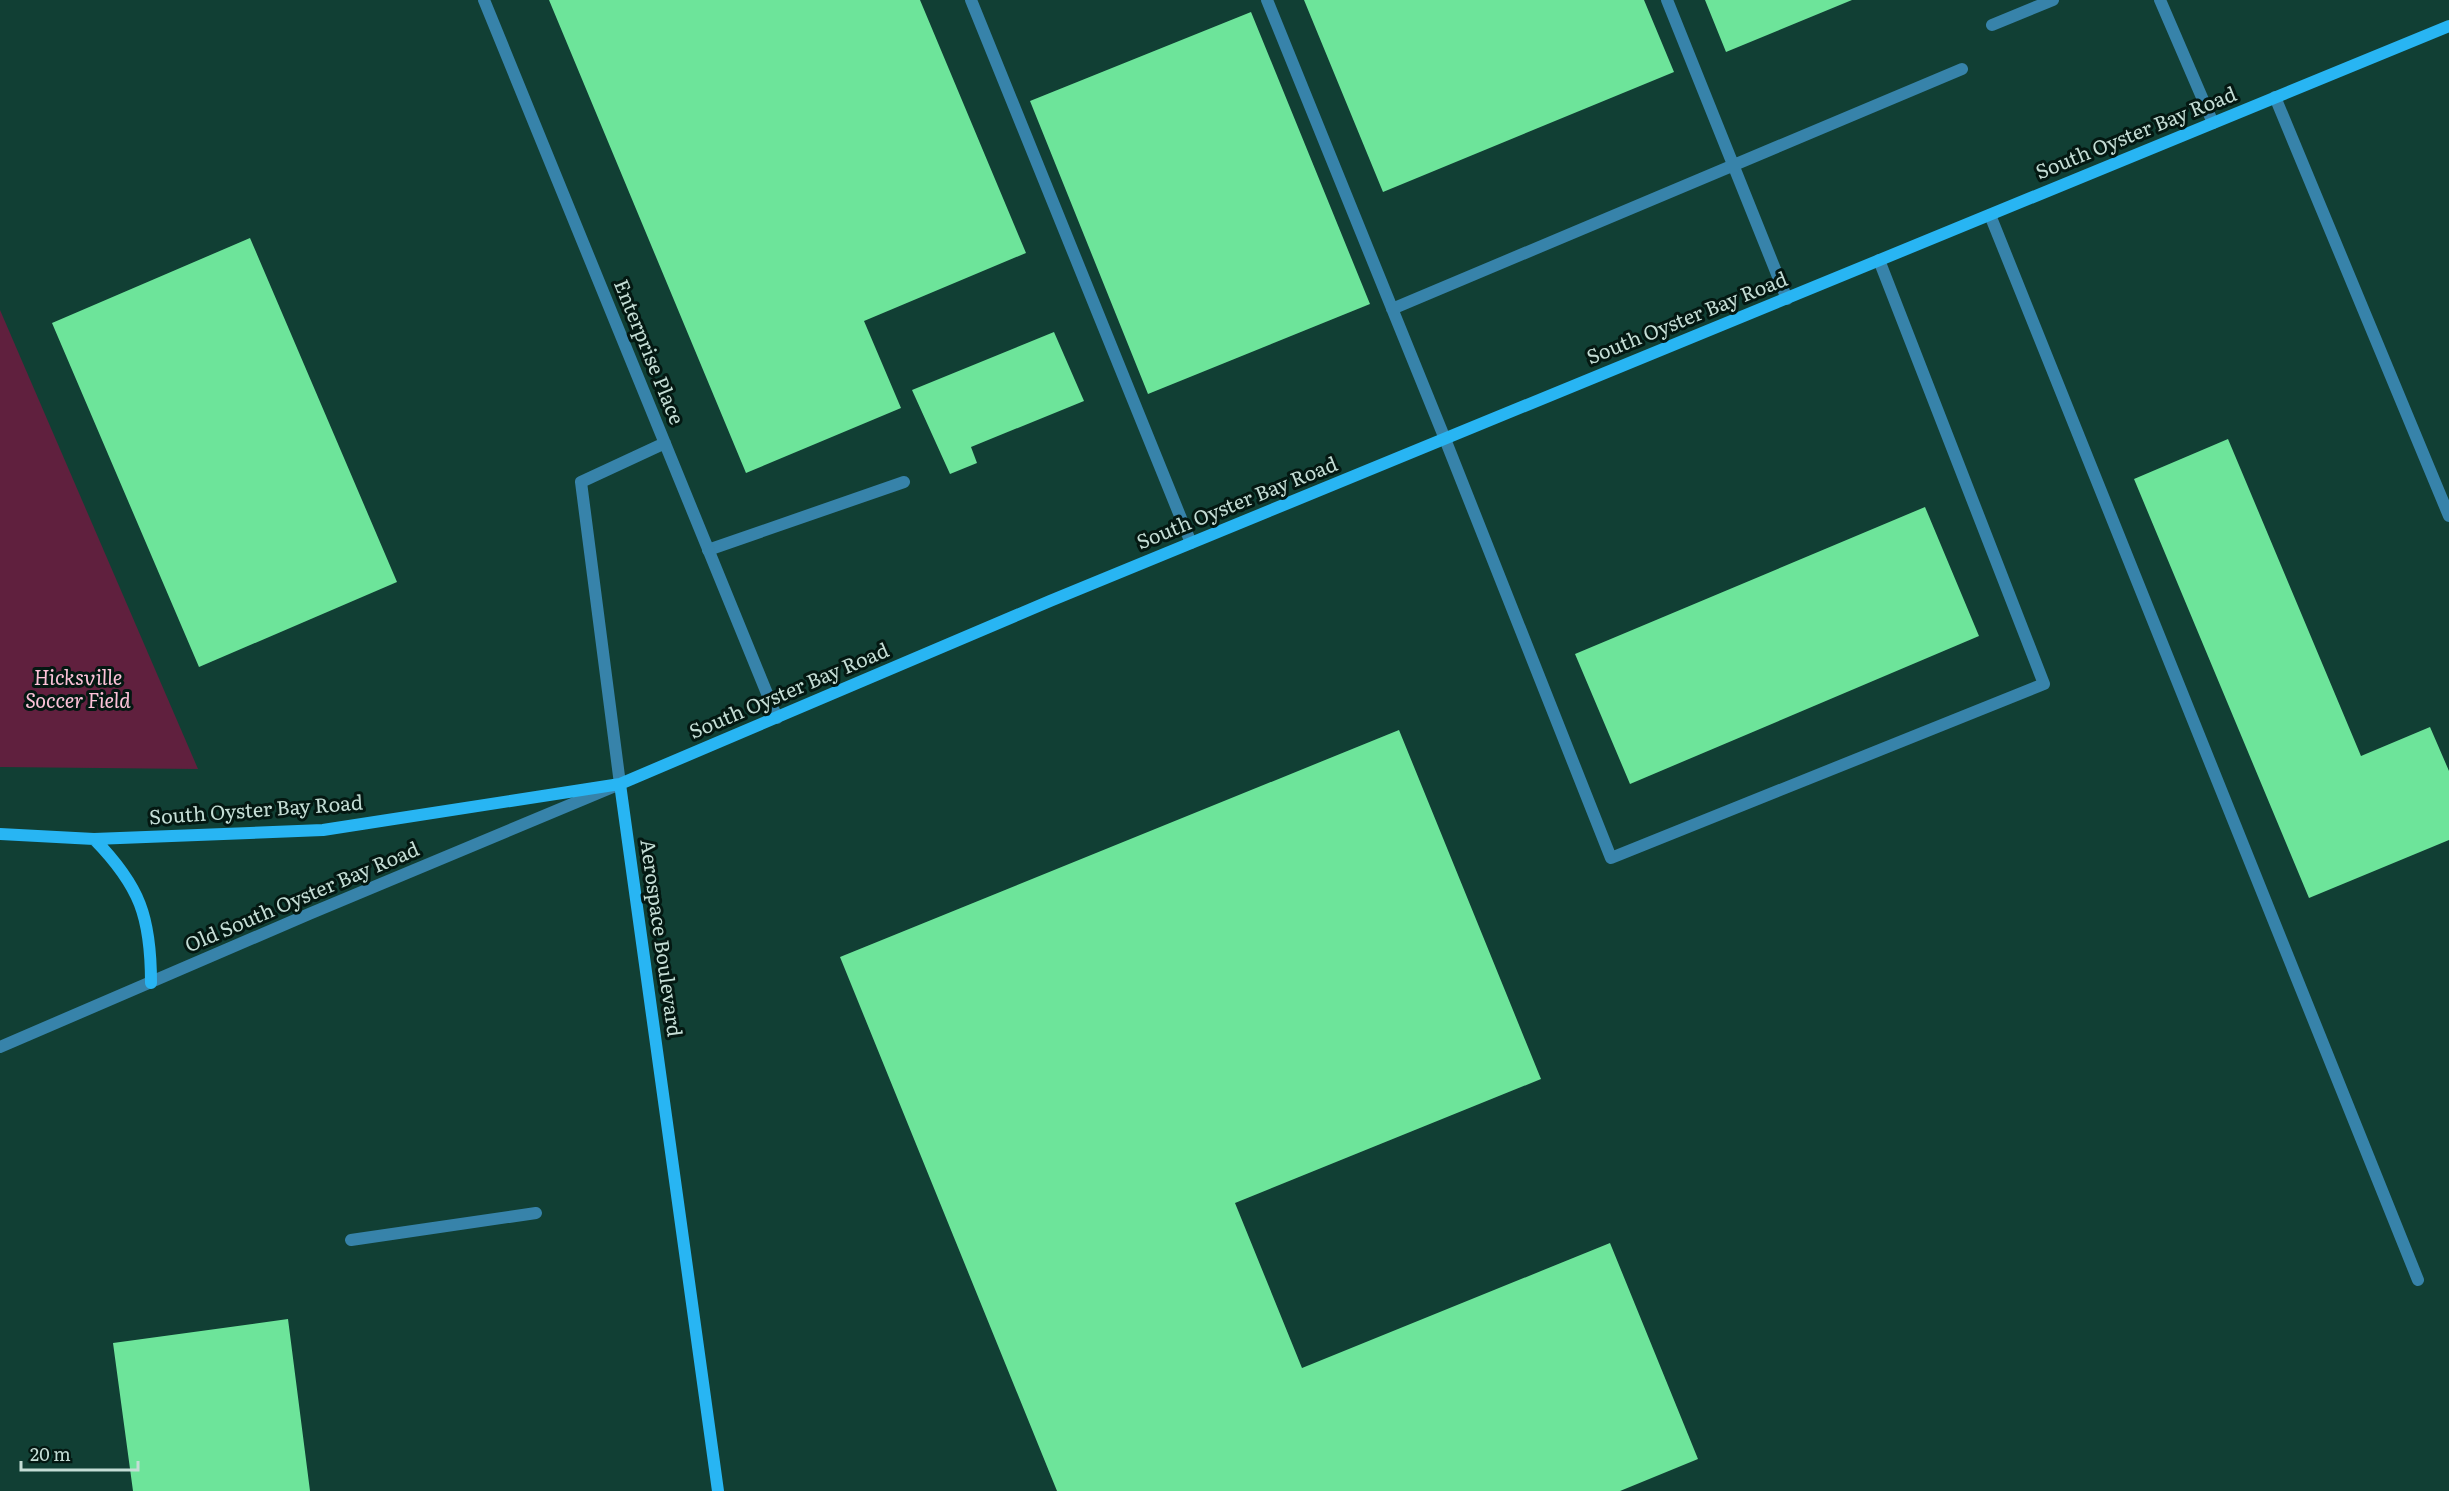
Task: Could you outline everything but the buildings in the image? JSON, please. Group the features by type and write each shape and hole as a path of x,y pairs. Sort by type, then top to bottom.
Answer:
{"main road":[{"name":"South Oyster Bay Road","path":"0,834 94,839 323,830 620,784 1191,543 2449,26"},
{"name":"Aerospace Boulevard","path":"620,784 718,1491"},
{"path":"94,839 117,862 141,902 151,949 151,982"}],"street":[{"name":"Enterprise Place","path":"484,0 777,718"},
{"path":"971,0 1191,543"},
{"path":"1267,0 1445,439 1611,858 2044,684 1879,261"},
{"path":"1666,0 1786,298"},
{"path":"1992,26 2053,0"},
{"path":"2160,0 2213,123"},
{"path":"1392,309 1962,69"},
{"path":"2275,97 2449,516"},
{"path":"1990,215 2418,1280"},
{"name":"Aerospace Boulevard","path":"620,784 581,482 664,443"},
{"path":"708,550 904,482"},
{"name":"Old South Oyster Bay Road","path":"0,1047 620,784"},
{"path":"351,1240 536,1213"}],"shaded area":[{"path":"0,0 2449,0 2449,1491 0,1491"}],"green space":[{"name":"Hicksville Soccer Field","path":"0,310 198,769 0,767"}]}
